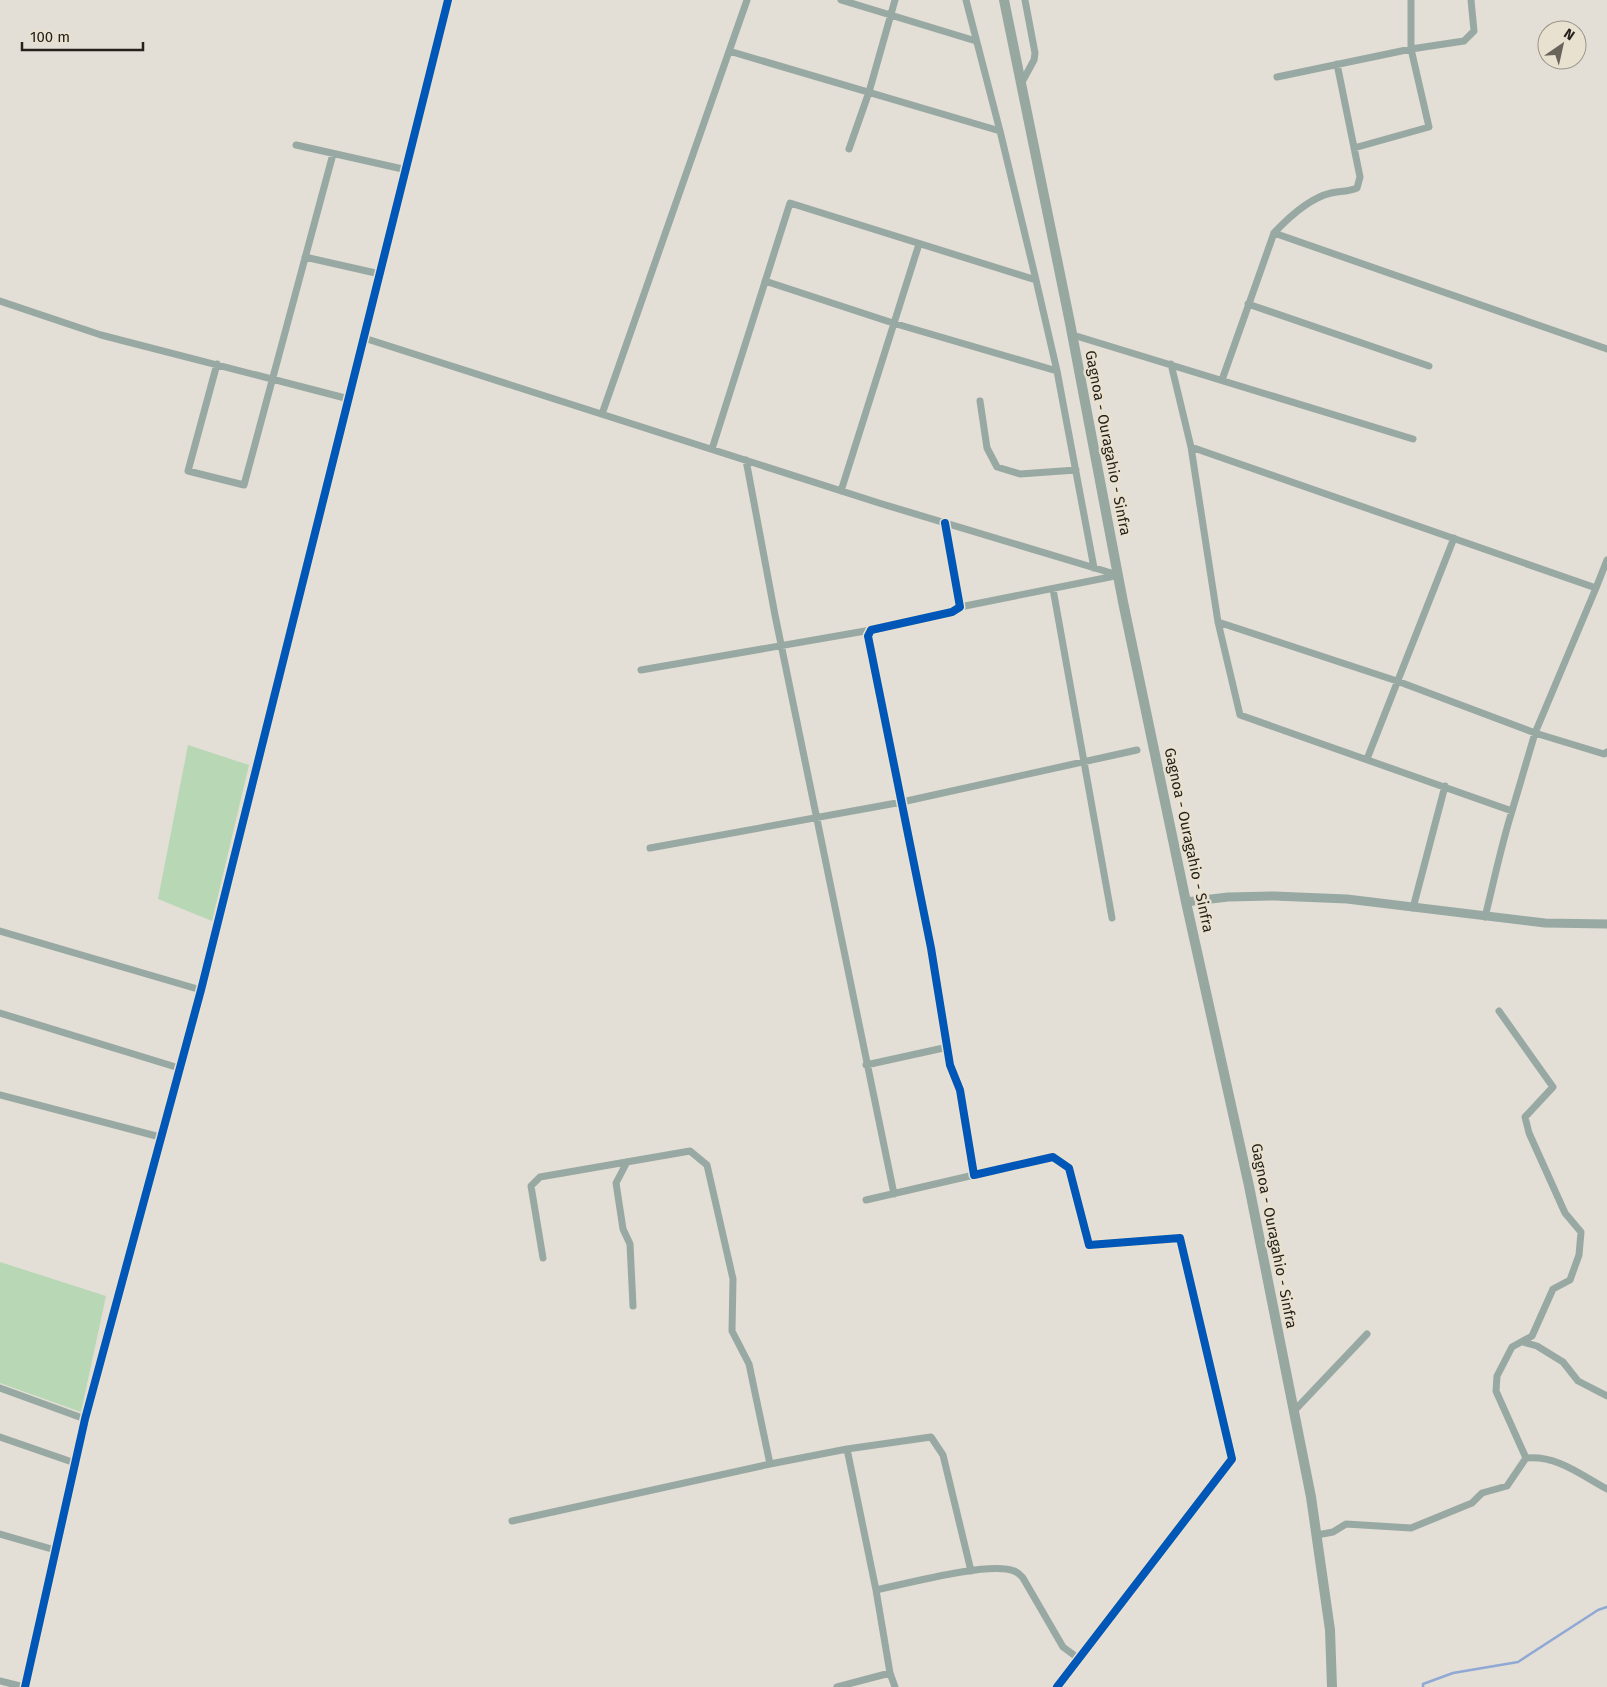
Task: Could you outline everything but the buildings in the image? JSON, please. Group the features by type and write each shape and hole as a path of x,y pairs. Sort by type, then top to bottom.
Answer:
{"main road":[{"name":"Gagnoa - Ouragahio - Sinfra","path":"1004,0 1072,335 1118,575 1186,902 1249,1186 1294,1411 1317,1535 1330,1630 1332,1687"}],"street":[{"path":"0,1681 24,1687 85,1419 200,990 407,170 448,0"},
{"path":"602,414 747,0"},
{"path":"841,0 976,41"},
{"path":"849,148 869,92 895,0"},
{"path":"966,0 1000,130 1057,371 1094,568"},
{"path":"1022,84 1034,60 1035,53 1025,0"},
{"path":"1354,148 1429,127 1411,49 1410,0"},
{"path":"1277,77 1411,49 1464,41 1474,31 1471,0"},
{"path":"730,51 1000,130"},
{"path":"1222,380 1274,233 1286,220 1320,196 1332,193 1346,193 1357,188 1360,177 1337,64"},
{"path":"296,145 407,170"},
{"path":"217,364 188,471 244,485 333,154"},
{"path":"712,449 790,203 1036,280"},
{"path":"1274,233 1607,349"},
{"path":"841,491 919,244"},
{"path":"305,257 380,274"},
{"path":"765,281 893,323 1057,371"},
{"path":"0,302 101,335 349,399"},
{"path":"1248,304 1429,366"},
{"path":"1072,335 1413,439"},
{"path":"364,338 841,491 1118,575"},
{"path":"1171,364 1191,447 1218,622 1240,714 1512,811"},
{"path":"980,401 987,448 997,468 1020,474 1076,470"},
{"path":"1191,447 1596,588"},
{"path":"746,460 816,818 894,1194"},
{"path":"945,523 960,607"},
{"path":"1367,759 1454,538"},
{"path":"1485,917 1501,847 1535,733 1607,560"},
{"path":"642,670 871,630 952,612 960,607 1118,575"},
{"path":"1052,589 1085,761 1112,918"},
{"path":"1218,622 1397,682 1535,733 1604,754 1607,752"},
{"path":"871,630 868,636 933,957 950,1065 960,1090 974,1175"},
{"path":"650,848 902,802 1137,750"},
{"path":"1412,908 1445,786"},
{"path":"1186,902 1228,897 1274,896 1347,899 1545,923 1607,924"},
{"path":"0,931 200,990"},
{"path":"1499,1011 1554,1087 1526,1117 1529,1133 1565,1213 1581,1232 1579,1254 1570,1280 1553,1289 1532,1336 1512,1347 1497,1376 1496,1391 1526,1458"},
{"path":"0,1013 178,1068"},
{"path":"866,1065 948,1047"},
{"path":"0,1095 160,1136"},
{"path":"543,1258 531,1186 540,1177 690,1151 708,1164 733,1279 732,1331 749,1364 770,1464"},
{"path":"866,1200 1053,1157 1058,1158 1069,1168 1089,1245 1180,1238 1232,1459 1121,1606 1056,1687"},
{"path":"627,1162 616,1183 623,1228 630,1244 633,1306"},
{"path":"1294,1411 1367,1334"},
{"path":"1523,1342 1537,1346 1563,1362 1578,1381 1607,1396"},
{"path":"0,1388 85,1419"},
{"path":"0,1437 75,1463"},
{"path":"512,1521 770,1464 847,1449 931,1437 943,1455 971,1571"},
{"path":"847,1449 876,1590 890,1673 895,1687"},
{"path":"1526,1458 1541,1457 1569,1466 1607,1489"},
{"path":"1317,1535 1333,1532 1346,1524 1411,1528 1472,1503 1482,1492 1507,1486 1526,1458"},
{"path":"0,1534 54,1550"},
{"path":"876,1590 971,1571 1007,1569 1016,1571 1023,1578 1063,1647 1078,1658"},
{"path":"837,1687 890,1673"}],"green space":[{"path":"188,745 249,765 212,921 158,899"},
{"path":"0,1262 106,1296 81,1412 0,1383"}],"waterway":[{"path":"1423,1687 1423,1684 1453,1673 1518,1662 1598,1610 1607,1607"}],"cycle path":[{"path":"25,1687 85,1419 201,990 448,0"},
{"path":"945,523 960,607 952,612 871,630 868,636 931,948 950,1065 960,1090 974,1175 1053,1157 1069,1168 1089,1245 1180,1238 1232,1459 1057,1687"}]}
